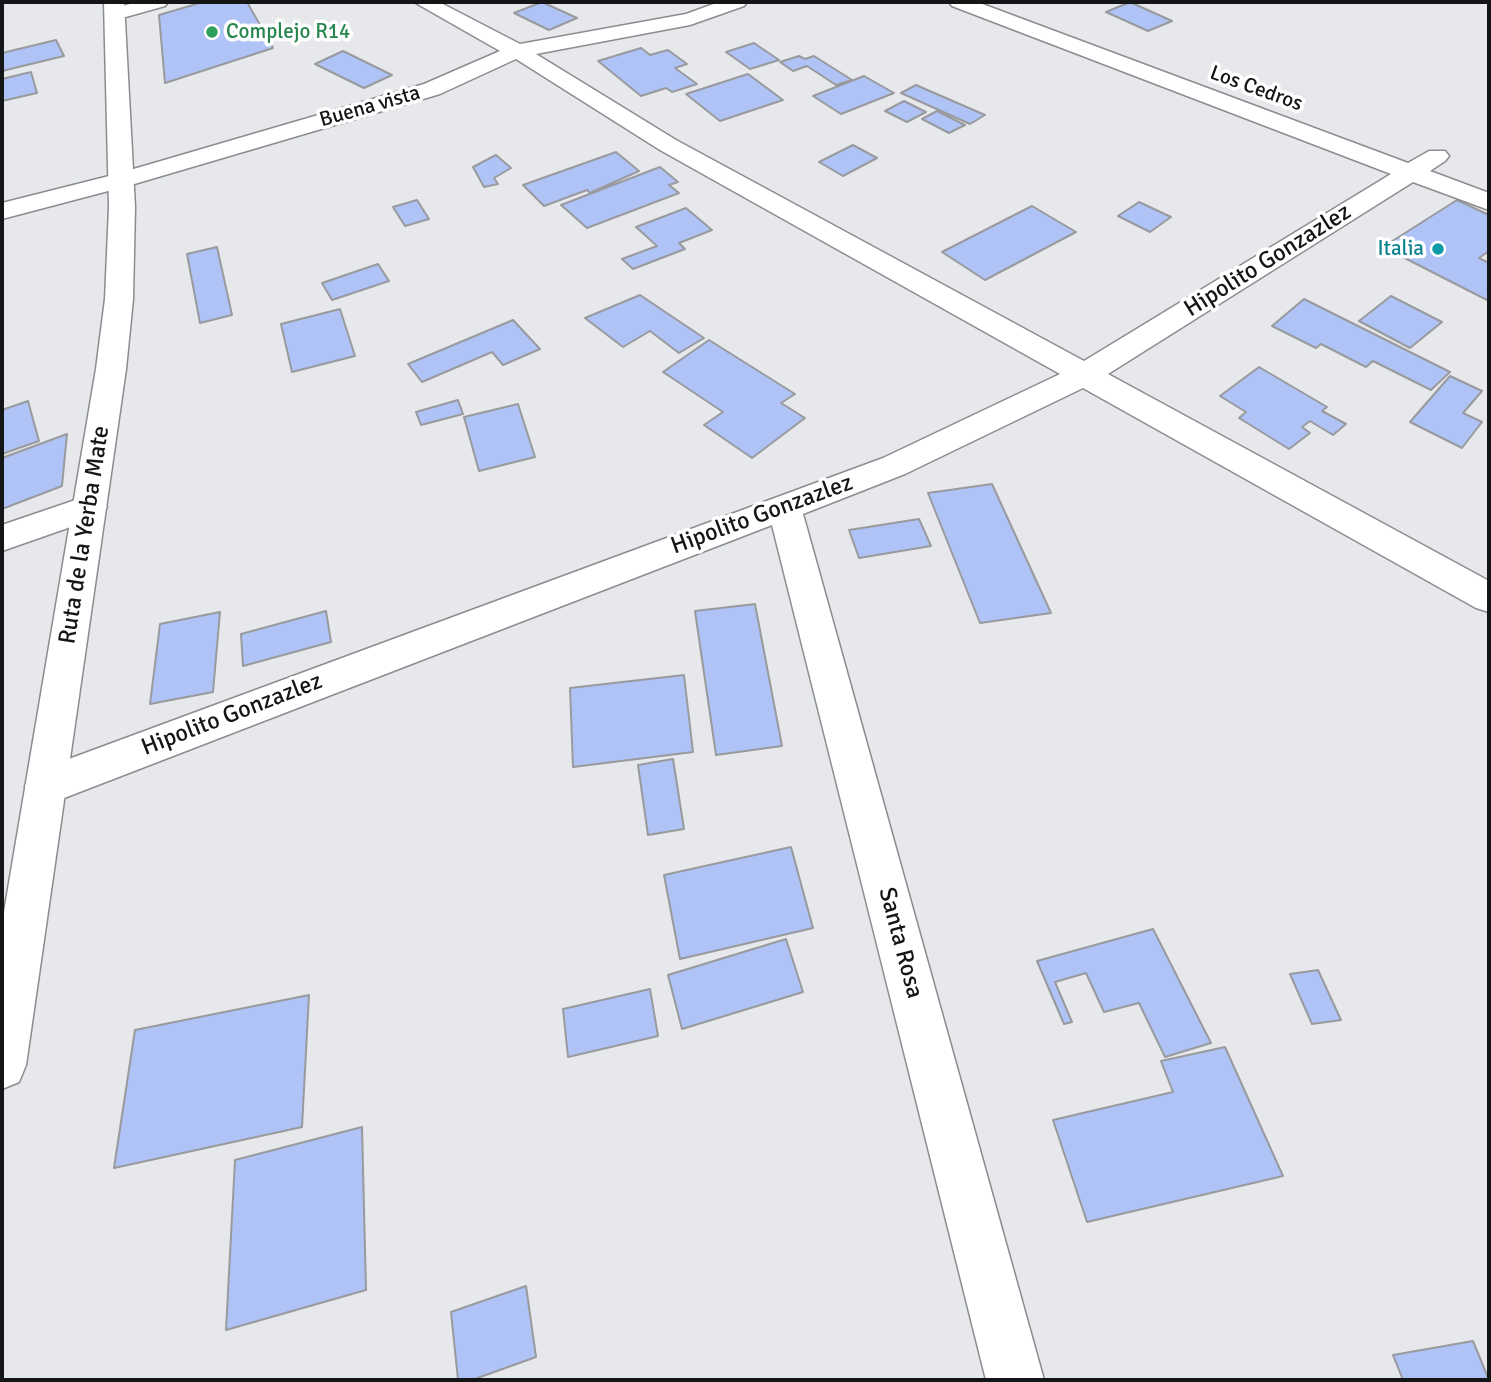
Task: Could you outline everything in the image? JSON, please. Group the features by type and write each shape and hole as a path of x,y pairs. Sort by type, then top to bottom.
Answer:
{"street":[{"path":"114,8 158,2"},
{"path":"424,2 517,51 668,145 1489,598"},
{"name":"Buena vista","path":"2,211 122,180 432,89 517,51 690,19 737,2"},
{"path":"959,2 1429,160 1489,202"},
{"name":"Ruta de la Yerba Mate","path":"2,1065 90,506 119,299 122,180 114,8"},
{"name":"Hipolito Gonzazlez","path":"46,786 784,505 894,466 1084,375 1429,160"},
{"name":"Santa Rosa","path":"784,505 1015,1380"},
{"path":"2,538 90,506"}],"building":[{"name":"Complejo R14","path":"203,2 247,2 273,48 165,83 159,15"},
{"path":"542,2 577,18 549,30 514,13"},
{"path":"1130,2 1172,21 1148,31 1106,12"},
{"path":"56,40 64,56 2,71 2,53"},
{"path":"754,43 779,60 750,69 726,52"},
{"path":"641,48 650,55 668,50 687,64 675,68 697,84 672,92 666,88 641,96 598,61"},
{"path":"343,51 392,75 364,88 315,64"},
{"path":"799,56 805,59 814,56 852,80 836,85 807,66 793,71 780,62"},
{"path":"31,72 37,93 2,101 2,79"},
{"path":"748,74 783,100 720,121 686,94"},
{"path":"864,76 894,93 841,114 813,96"},
{"path":"916,85 985,115 970,124 901,93"},
{"path":"904,101 926,112 907,122 885,111"},
{"path":"937,111 965,125 949,133 922,119"},
{"path":"853,145 877,158 843,176 819,162"},
{"path":"616,152 639,171 590,193 587,190 544,206 523,185"},
{"path":"496,155 511,168 494,178 498,184 484,187 473,167"},
{"path":"660,167 678,182 669,185 679,193 587,228 561,205"},
{"path":"417,200 429,219 405,226 393,207"},
{"name":"Italia","path":"1457,200 1489,215 1489,251 1479,258 1489,263 1489,301 1383,247"},
{"path":"1139,202 1171,217 1150,232 1118,216"},
{"path":"1032,206 1076,232 985,280 942,252"},
{"path":"686,208 712,230 679,243 685,249 633,269 622,259 657,246 636,227"},
{"path":"217,247 232,315 200,323 187,254"},
{"path":"378,264 389,281 332,300 322,283"},
{"path":"640,295 704,338 679,353 650,331 623,347 585,318"},
{"path":"1391,296 1442,322 1410,348 1359,321"},
{"path":"1304,299 1450,372 1431,390 1373,361 1366,367 1321,344 1316,348 1272,326"},
{"path":"340,309 355,356 292,372 281,324"},
{"path":"513,320 540,349 503,365 492,352 422,382 408,364"},
{"path":"709,340 795,394 781,403 805,418 752,458 704,425 723,412 663,372"},
{"path":"1259,367 1327,407 1322,411 1346,424 1333,435 1310,421 1302,427 1310,433 1289,449 1239,418 1246,412 1220,396"},
{"path":"1450,376 1482,391 1463,413 1482,422 1462,448 1410,422"},
{"path":"458,400 463,414 421,425 416,412"},
{"path":"28,401 39,441 2,454 2,410"},
{"path":"518,404 535,457 479,471 464,417"},
{"path":"67,434 62,486 2,509 2,458"},
{"path":"992,484 1051,613 980,623 928,493"},
{"path":"919,519 931,546 859,558 849,530"},
{"path":"755,604 782,746 716,755 695,611"},
{"path":"326,611 331,642 243,666 241,634"},
{"path":"220,612 213,692 150,704 160,624"},
{"path":"684,675 693,752 573,767 570,688"},
{"path":"673,759 684,829 648,835 638,765"},
{"path":"791,847 813,928 680,959 664,875"},
{"path":"1153,929 1211,1043 1165,1057 1139,1003 1104,1012 1086,973 1055,982 1072,1022 1064,1024 1037,961"},
{"path":"786,939 803,992 682,1029 668,975"},
{"path":"1318,970 1341,1020 1312,1024 1290,974"},
{"path":"650,989 658,1036 568,1057 563,1009"},
{"path":"309,995 302,1127 114,1168 135,1030"},
{"path":"1225,1047 1283,1176 1087,1222 1053,1120 1173,1092 1161,1061"},
{"path":"362,1127 366,1290 226,1330 235,1160"},
{"path":"526,1286 536,1357 472,1380 458,1380 451,1312"},
{"path":"1473,1341 1489,1380 1403,1380 1393,1355"}],"place":[{"name":"Complejo R14","path":"212,32"},
{"name":"Italia","path":"1438,249"}]}
